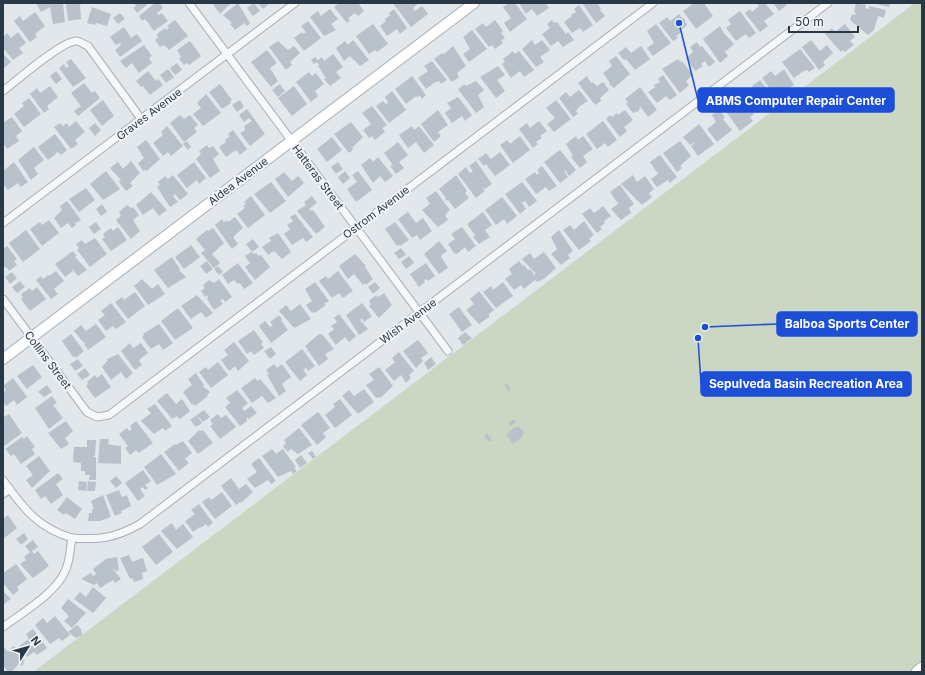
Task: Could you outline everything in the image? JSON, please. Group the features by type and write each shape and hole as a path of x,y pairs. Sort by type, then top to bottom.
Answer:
{"main road":[{"path":"917,672 922,668"}],"street":[{"name":"Hatteras Street","path":"189,3 448,351"},
{"name":"Graves Avenue","path":"3,223 142,120 295,3"},
{"name":"Aldea Avenue","path":"3,359 474,3"},
{"name":"Ostrom Avenue","path":"97,417 109,415 652,3"},
{"name":"Wish Avenue","path":"3,480 30,514 43,526 57,534 72,538 106,538 125,532 140,524 828,3"},
{"path":"3,91 57,49 68,42 77,41 88,46 142,120"},
{"name":"Collins Street","path":"3,299 87,412 97,417"},
{"path":"3,494 10,489"},
{"path":"3,627 51,590 60,581 67,568 72,538"}],"green space":[{"path":"915,3 922,3 922,672 33,672"}],"building":[{"path":"36,3 63,3 65,22 53,24 50,7 41,12"},
{"path":"66,3 80,3 81,19 68,21"},
{"path":"134,3 149,3 137,13 133,8 136,6"},
{"path":"155,3 160,3 163,8 157,13 158,15 162,13 168,21 154,31 145,19 142,21 139,16"},
{"path":"212,3 231,3 220,14"},
{"path":"238,3 250,23 247,26 244,23 235,30 230,24 232,23 223,15"},
{"path":"254,3 260,11 253,16 247,8"},
{"path":"258,3 270,3 263,9"},
{"path":"339,3 358,3 364,11 358,16 355,13 348,18 350,20 347,23 334,7"},
{"path":"393,3 419,3 413,8 415,11 422,6 428,14 411,27"},
{"path":"509,3 515,3 527,19 510,32 504,23 511,18 503,7"},
{"path":"519,3 545,3 549,8 537,16 532,9 526,14"},
{"path":"582,3 600,3 598,4 601,9 600,10 605,16 596,23"},
{"path":"694,3 704,3 713,16 696,29 683,11"},
{"path":"757,3 765,3 774,14 764,21 768,26 760,32 745,13 750,9 752,12 759,6"},
{"path":"773,3 785,3 787,5 779,11"},
{"path":"856,3 866,5 865,8 869,9 869,6 886,10 884,18 878,16 874,30 868,35 850,20 852,14 855,15 856,13 854,12"},
{"path":"872,3 890,3 889,7"},
{"path":"579,5 593,25 583,32 580,28 572,33 564,22 576,12 574,9"},
{"path":"92,7 111,14 107,26 96,23 95,25 87,23"},
{"path":"330,9 338,19 331,24 336,30 324,36 310,17 318,11 321,16"},
{"path":"394,9 407,28 400,34 397,29 387,36 380,26 386,21 385,19 390,15 389,13"},
{"path":"740,11 756,33 749,38 746,34 736,41 726,28 731,24 728,20"},
{"path":"35,12 45,26 35,34 37,37 30,42 14,21 20,16 23,21"},
{"path":"120,13 125,19 118,24 113,18"},
{"path":"679,14 683,19 684,18 687,25 681,30 682,32 676,36 678,38 673,41 659,23 667,17 670,21"},
{"path":"175,20 188,36 169,50 164,45 160,47 155,40 158,38 157,34 165,28 166,30 169,28 167,26"},
{"path":"495,20 503,31 501,33 505,38 501,41 503,43 495,49 492,45 489,47 475,29 483,23 486,27"},
{"path":"552,20 554,23 557,22 566,34 568,32 574,40 563,47 558,41 551,46 542,34 550,28 547,24"},
{"path":"308,21 321,38 304,51 294,38 302,32 303,34 306,32 301,26"},
{"path":"373,24 388,44 377,52 375,50 369,54 356,36"},
{"path":"656,24 671,43 653,56 647,48 654,43 647,31"},
{"path":"845,24 855,37 850,41 854,45 845,52 843,50 841,52 825,34 832,28 835,32"},
{"path":"720,26 723,32 734,44 726,51 724,50 728,56 720,63 703,39"},
{"path":"124,27 131,38 137,34 142,41 120,57 115,50 121,45 120,43 116,45 110,37"},
{"path":"472,30 487,49 469,62 463,54 470,49 463,37"},
{"path":"18,32 26,43 19,48 23,53 13,60 3,48 3,37 7,33 11,38"},
{"path":"353,40 369,60 360,66 350,56 344,61 336,48 345,41 348,45"},
{"path":"532,40 535,45 542,40 550,50 540,57 544,62 536,67 522,49"},
{"path":"811,40 820,51 827,45 833,53 823,62 825,65 819,70 802,47"},
{"path":"190,41 201,56 189,65 187,63 184,65 179,59 181,57 177,50"},
{"path":"278,41 288,50 294,46 300,53 290,62 292,65 286,70 269,47"},
{"path":"697,42 715,62 709,67 705,61 701,64 703,66 695,71 686,58 693,52 690,47"},
{"path":"144,45 152,56 149,58 152,63 139,73 132,63 126,68 120,61"},
{"path":"453,46 466,66 457,73 459,77 452,82 434,59 442,53 444,54"},
{"path":"641,46 650,59 635,70 626,59 624,60 618,53 626,47 631,53"},
{"path":"800,49 815,68 809,72 807,70 802,72 794,78 782,62"},
{"path":"267,50 277,63 270,68 278,81 271,87 251,62"},
{"path":"513,51 515,54 519,51 534,70 524,77 520,71 511,78 502,64 505,62 503,59"},
{"path":"3,54 11,62 3,69"},
{"path":"333,54 343,67 336,72 341,78 330,86 324,79 326,78 317,62 314,64 311,60 315,57 318,60 322,57 324,61"},
{"path":"616,56 630,74 614,88 609,84 610,83 603,73 612,66 609,61"},
{"path":"71,59 86,78 73,87 59,68 64,64 66,68 69,66 66,62"},
{"path":"678,59 681,62 682,61 693,75 686,81 689,85 680,93 662,69"},
{"path":"432,61 447,80 441,84 439,81 434,83 426,89 418,78 428,71 424,66"},
{"path":"177,63 182,70 175,75 170,68"},
{"path":"498,66 505,75 497,80 505,91 496,98 480,77"},
{"path":"168,69 174,77 166,83 160,75"},
{"path":"784,69 794,85 776,97 762,78 771,71 775,76"},
{"path":"56,71 62,79 56,84 50,76"},
{"path":"148,71 156,81 158,79 163,85 150,95 143,86 141,87 136,81"},
{"path":"309,72 312,76 316,73 324,84 315,91 318,96 311,102 296,82"},
{"path":"663,75 677,95 670,100 666,96 657,103 648,92 655,87 654,85 660,82 658,79"},
{"path":"412,76 426,95 422,99 420,96 415,97 406,104 395,89"},
{"path":"587,76 591,83 593,82 597,86 603,82 609,90 600,98 601,101 595,105 578,83"},
{"path":"760,80 774,99 762,104 761,103 754,108 746,97 755,91 752,86"},
{"path":"476,81 484,90 478,95 484,107 476,113 458,89 465,84 466,86"},
{"path":"84,83 92,93 95,91 100,98 78,116 74,111 81,106 71,93"},
{"path":"220,84 232,100 230,101 231,103 222,109 209,92"},
{"path":"280,84 285,91 278,97 272,90"},
{"path":"50,86 58,97 47,106 49,109 44,113 30,94 37,88 40,93"},
{"path":"294,86 307,104 292,116 278,98"},
{"path":"640,87 657,110 648,117 640,106 639,111 633,113 626,104 628,102 625,99"},
{"path":"579,90 588,101 580,106 576,111 578,114 573,117 559,98 566,92 570,97"},
{"path":"392,91 406,110 389,123 376,106 383,101 386,104 388,103 385,97"},
{"path":"206,94 221,113 203,126 193,114 201,108 197,103"},
{"path":"458,97 472,115 465,121 462,116 452,123 445,113 451,108 447,103"},
{"path":"29,98 41,114 24,127 14,114 24,106 22,103"},
{"path":"103,100 114,116 102,126 90,110"},
{"path":"240,100 244,107 237,112 232,105"},
{"path":"556,100 571,119 554,132 547,124 555,118 546,108"},
{"path":"744,100 754,114 750,117 753,121 740,131 724,109 731,104 734,108"},
{"path":"372,106 387,125 382,128 385,132 375,140 372,136 369,138 363,130 371,124 362,113"},
{"path":"247,109 265,134 250,146 240,133 245,130 244,126 252,121 249,118 244,122 239,115"},
{"path":"438,110 448,125 438,132 441,136 434,142 421,124"},
{"path":"625,110 633,120 624,127 627,131 620,137 606,119 610,115 612,117 617,113 618,115"},
{"path":"719,110 725,117 723,119 732,130 717,142 707,129 716,122 712,115"},
{"path":"180,115 184,119 190,115 198,125 194,128 197,132 184,142 170,123"},
{"path":"12,117 22,131 16,136 19,141 7,149 3,143 3,121 4,122"},
{"path":"76,121 85,132 75,140 78,144 71,149 54,127 60,123 63,126 67,123 69,127"},
{"path":"539,121 547,131 540,136 542,138 536,142 538,144 533,148 519,129 527,123 530,128"},
{"path":"603,121 617,140 608,147 605,143 597,149 586,134"},
{"path":"351,122 363,137 349,153 334,134"},
{"path":"95,123 101,130 95,136 89,128"},
{"path":"699,124 714,144 698,156 691,146 696,141 690,145 683,137"},
{"path":"167,126 183,146 171,156 168,152 163,156 153,143 163,135 161,132"},
{"path":"412,126 414,130 419,126 434,145 424,153 416,142 408,148 399,135"},
{"path":"233,130 247,149 240,155 236,150 226,157 219,147 226,142 225,140 230,136 228,134"},
{"path":"55,134 67,150 61,155 58,152 48,160 38,147"},
{"path":"520,136 530,150 513,163 500,145 507,140 510,144"},
{"path":"576,136 578,140 583,136 593,149 583,156 587,162 580,168 571,157 573,156 566,144"},
{"path":"332,137 342,150 327,162 317,149"},
{"path":"146,140 160,159 147,171 143,171 138,163 144,158 137,147"},
{"path":"187,141 191,147 188,150 183,144"},
{"path":"680,141 691,156 680,166 682,168 677,172 663,153"},
{"path":"398,142 408,155 399,162 404,168 396,174 390,166 393,165 384,153"},
{"path":"207,145 209,148 213,146 219,154 213,159 220,171 210,178 196,159 201,154 199,151"},
{"path":"34,147 44,160 34,168 38,174 31,180 18,160"},
{"path":"560,150 576,170 569,176 565,170 564,171 568,177 560,183 544,162"},
{"path":"500,152 510,165 495,176 486,164 484,166 478,159 486,153 491,159"},
{"path":"660,155 677,177 670,183 668,180 657,187 651,179 658,174 650,162"},
{"path":"378,157 393,176 385,182 380,176 373,183 361,165 370,158 373,162"},
{"path":"131,161 140,173 130,183 133,186 126,191 119,182 121,180 110,168 118,162 123,169"},
{"path":"476,161 492,184 485,189 482,187 485,191 476,198 458,174 466,167 470,173 473,171 469,166"},
{"path":"14,162 28,182 21,187 18,183 8,190 3,184 3,171"},
{"path":"194,162 206,178 199,184 197,180 187,188 177,175"},
{"path":"338,162 343,169 336,174 331,167"},
{"path":"542,166 557,186 549,191 546,187 536,194 525,179 535,172 537,175 539,173 537,170"},
{"path":"106,171 120,189 103,200 90,184"},
{"path":"345,171 350,178 343,184 338,177"},
{"path":"358,171 372,190 356,202 347,189 357,182 352,175"},
{"path":"284,172 292,181 298,176 304,183 288,197 275,179"},
{"path":"173,175 188,194 180,200 175,194 173,196 178,202 170,207 157,187 160,185 158,182 165,176 168,179"},
{"path":"456,175 467,191 465,193 469,198 455,209 448,200 446,201 446,198 439,189"},
{"path":"633,175 637,182 645,176 654,189 649,193 652,197 642,205 621,184"},
{"path":"271,182 286,201 270,213 254,194"},
{"path":"522,182 537,201 529,207 525,201 522,203 526,209 520,214 505,194"},
{"path":"620,185 634,204 629,208 631,213 621,220 611,209 618,204 610,192"},
{"path":"86,188 95,200 79,212 69,199"},
{"path":"436,191 450,210 445,215 448,220 438,227 422,210 430,204 426,198"},
{"path":"151,192 167,210 159,216 153,208 143,215 136,205"},
{"path":"251,196 265,215 248,228 237,214 245,208 243,206 246,204 244,202"},
{"path":"312,196 317,203 309,209 311,211 313,210 325,227 316,234 297,211 306,205 304,202"},
{"path":"502,197 517,216 507,224 504,219 496,225 485,210"},
{"path":"67,201 81,220 76,223 74,222 76,225 72,228 68,223 61,228 54,218 62,210 60,206"},
{"path":"102,204 107,212 101,216 96,209"},
{"path":"127,205 131,208 133,207 139,215 133,220 140,231 131,239 116,220 121,216 119,212"},
{"path":"603,206 611,216 604,221 605,223 600,227 602,229 597,233 582,214 590,208 594,213"},
{"path":"408,212 416,223 423,218 432,231 420,240 417,235 412,238 398,219"},
{"path":"483,212 492,225 485,230 490,237 479,244 473,237 475,235 467,224"},
{"path":"295,214 313,237 306,242 303,238 292,245 284,234 290,229 287,225 293,221 290,217"},
{"path":"235,217 243,228 233,237 238,244 232,249 215,225 222,219 224,222 227,220 228,222"},
{"path":"49,220 59,233 42,246 30,229 40,222 42,225"},
{"path":"584,221 594,235 589,239 591,241 579,250 563,230 570,225 574,230"},
{"path":"96,222 101,229 94,234 89,227"},
{"path":"395,222 409,240 400,246 397,246 385,229"},
{"path":"118,227 127,240 111,251 102,239 105,237 103,234 111,228 113,231"},
{"path":"462,227 476,246 468,252 465,247 457,254 454,253 448,244 455,239 451,234"},
{"path":"213,228 224,243 212,254 220,263 214,268 201,253 205,250 196,239 207,230 208,231"},
{"path":"26,230 40,249 23,262 9,243"},
{"path":"559,230 573,251 568,255 570,258 561,265 551,254 557,249 551,237"},
{"path":"278,233 291,252 282,259 274,251 268,255 262,247 271,241 269,238"},
{"path":"95,238 107,254 90,267 77,250 79,248 76,244 82,240 85,244"},
{"path":"253,239 259,247 252,252 246,244"},
{"path":"439,241 447,251 441,256 448,268 439,274 424,254"},
{"path":"191,245 200,257 184,269 175,257"},
{"path":"7,246 17,259 14,261 17,265 9,271 6,267 3,267 3,249"},
{"path":"401,248 406,255 399,259 394,253"},
{"path":"73,251 77,256 75,257 87,270 78,276 71,267 73,271 65,277 55,264"},
{"path":"251,252 254,254 256,253 259,256 261,255 270,267 255,280 245,267 250,263 245,256"},
{"path":"544,252 556,268 544,279 537,282 535,280 524,289 521,285 514,290 505,279 512,274 509,269 519,261 528,270 530,269 534,274 532,276 536,274 522,259 530,253 534,259"},
{"path":"355,254 366,266 365,267 373,279 366,285 365,283 363,285 354,274 348,279 339,266"},
{"path":"409,256 414,263 406,269 401,262"},
{"path":"172,257 180,269 179,270 186,277 168,288 154,270"},
{"path":"207,261 213,269 206,274 200,266"},
{"path":"238,263 253,283 244,289 240,283 238,284 234,280 228,284 222,275"},
{"path":"426,263 435,276 428,281 426,279 424,280 425,282 419,287 410,274"},
{"path":"218,266 223,272 219,275 214,269"},
{"path":"56,271 64,281 54,289 58,294 51,299 36,280 41,276 43,279"},
{"path":"338,271 353,291 343,298 339,293 332,298 319,281 326,276 328,279"},
{"path":"12,272 17,278 10,284 5,277"},
{"path":"142,279 152,289 158,284 165,294 148,305 134,286"},
{"path":"219,279 232,297 225,302 223,299 220,300 223,304 214,310 207,299 207,295 205,297 201,291 205,288 203,285 209,280 214,283"},
{"path":"20,281 25,287 17,293 12,287"},
{"path":"315,282 329,301 315,313 312,313 306,305 312,301 305,289"},
{"path":"375,282 380,288 373,294 368,287"},
{"path":"503,282 513,296 496,308 483,292 491,286 493,290"},
{"path":"37,287 46,299 30,311 21,299 23,297 21,294 30,288 32,291"},
{"path":"479,291 494,310 489,314 489,317 479,324 466,310 474,304 470,299"},
{"path":"135,292 145,306 128,319 115,302 122,297 124,300"},
{"path":"384,293 392,305 379,318 369,306 371,304 369,301 376,295 378,297"},
{"path":"197,295 213,313 206,318 201,312 191,319 181,306"},
{"path":"111,303 126,322 116,329 113,326 106,331 98,320 105,315 101,311"},
{"path":"362,303 372,316 364,322 362,318 360,320 368,329 359,335 346,315"},
{"path":"300,304 311,319 294,328 279,311 286,305 291,311"},
{"path":"459,307 472,325 462,332 449,314"},
{"path":"178,308 193,328 175,340 161,321"},
{"path":"339,314 356,336 349,342 345,337 336,345 328,334 334,329 331,326 337,322 334,318"},
{"path":"280,316 288,330 271,343 259,326 265,321 270,327 273,325 270,322"},
{"path":"96,324 106,337 88,350 84,344 86,343 83,342 74,331 81,325 86,331"},
{"path":"159,324 173,343 163,350 159,344 151,349 142,337 144,335 143,334"},
{"path":"254,330 263,342 261,344 264,348 254,355 251,351 247,354 238,341"},
{"path":"465,332 472,338 463,345 458,338"},
{"path":"71,334 84,351 76,358 75,356 73,357 62,341"},
{"path":"319,334 322,334 334,349 325,354 328,359 319,366 305,346"},
{"path":"418,340 428,353 421,358 423,361 416,368 403,351"},
{"path":"234,342 249,361 238,371 235,366 229,371 221,360 228,355 224,350"},
{"path":"130,343 133,348 141,343 148,353 139,360 142,365 135,370 121,351"},
{"path":"271,347 276,354 270,359 264,351"},
{"path":"302,349 315,366 308,371 306,368 303,370 307,375 300,381 285,362"},
{"path":"399,352 414,371 409,375 411,378 406,383 401,375 394,381 385,370 395,362 392,358"},
{"path":"118,354 133,373 126,379 121,372 111,380 102,367 108,360 107,359"},
{"path":"431,357 436,364 428,370 424,363"},
{"path":"78,359 83,366 75,371 70,364"},
{"path":"218,362 228,375 211,388 199,372 206,367 208,370"},
{"path":"274,364 277,368 282,364 291,377 282,384 286,391 279,396 267,375 269,374 266,370"},
{"path":"33,365 42,377 27,389 17,376"},
{"path":"379,367 393,386 380,398 376,398 366,385 374,380 369,374"},
{"path":"85,368 90,375 82,380 77,374"},
{"path":"196,373 204,385 203,386 210,392 207,395 208,396 195,406 194,404 192,405 183,392 192,385 188,379"},
{"path":"102,374 111,387 95,398 86,386 88,384 87,382 95,375 97,378"},
{"path":"13,378 27,397 17,405 14,400 6,406 3,402 3,393 6,390 3,386"},
{"path":"255,378 258,381 260,379 276,398 268,403 262,396 252,403 241,388"},
{"path":"507,383 511,390 509,392 504,385"},
{"path":"47,385 52,392 44,397 38,392"},
{"path":"364,389 374,402 358,414 342,396 349,390 354,396"},
{"path":"237,390 248,403 242,408 244,411 251,406 257,413 249,419 247,417 247,421 240,426 225,407 230,403 226,398"},
{"path":"167,393 176,404 182,399 190,411 180,419 177,416 172,419 157,401"},
{"path":"52,396 57,403 53,405 63,418 49,429 35,408"},
{"path":"340,399 352,415 335,428 325,415 335,407 333,404"},
{"path":"155,404 172,426 165,431 163,428 154,434 141,421 151,413 147,409"},
{"path":"204,410 210,417 203,422 197,415"},
{"path":"318,412 330,428 323,433 326,437 317,445 301,425"},
{"path":"9,414 22,433 3,447 3,420 4,417"},
{"path":"218,414 221,418 226,415 236,427 220,439 210,426 213,424 210,420"},
{"path":"197,415 202,423 196,427 190,420"},
{"path":"514,419 516,422 511,426 508,423"},
{"path":"66,421 73,431 65,438 69,444 61,449 48,433"},
{"path":"136,421 153,443 139,453 136,450 130,455 125,448 128,446 119,434 127,428 129,431 132,429 130,426"},
{"path":"516,426 517,428 519,426 524,433 522,434 523,436 513,444 506,434"},
{"path":"299,428 312,445 298,454 291,449 288,452 283,446 286,443 284,440"},
{"path":"199,430 203,430 213,443 198,454 188,441"},
{"path":"487,433 492,440 489,442 484,436"},
{"path":"27,436 35,447 32,449 35,454 21,464 14,454 11,456 5,449 22,437 24,439"},
{"path":"100,439 109,439 108,444 121,446 121,464 98,463"},
{"path":"87,440 96,440 95,455 93,457 96,457 96,480 89,480 90,475 85,475 85,471 81,471 81,463 73,462 74,447 87,447"},
{"path":"183,441 192,453 185,459 189,463 179,471 164,452 175,444 176,445"},
{"path":"272,449 276,454 283,449 296,467 294,468 297,471 293,474 291,471 278,477 262,456"},
{"path":"312,451 316,457 313,459 308,453"},
{"path":"161,454 176,474 157,485 144,467"},
{"path":"301,455 307,463 300,468 295,460"},
{"path":"39,456 50,471 32,488 26,480 33,475 26,466"},
{"path":"259,458 276,481 271,484 268,480 255,488 247,479 257,472 251,464"},
{"path":"143,470 151,481 145,485 148,488 145,490 143,487 140,489 145,496 138,501 125,483"},
{"path":"58,473 63,479 56,484 63,495 51,504 45,496 41,499 35,490"},
{"path":"116,476 122,483 116,488 110,481"},
{"path":"231,478 239,489 246,484 253,492 241,503 240,502 236,505 221,486"},
{"path":"79,481 87,482 86,491 78,490"},
{"path":"88,481 96,482 95,491 87,491"},
{"path":"119,490 122,497 127,495 131,506 115,516 106,495"},
{"path":"222,492 232,506 215,519 202,502 209,497 211,500"},
{"path":"103,495 111,517 100,521 88,521 89,513 92,513 92,509 94,509 91,501"},
{"path":"67,497 82,509 75,519 66,513 64,515 57,510"},
{"path":"199,504 213,523 208,527 206,524 193,532 185,521 195,514 191,510"},
{"path":"8,515 17,528 3,539 3,519"},
{"path":"172,523 176,530 183,524 193,537 177,549 161,531"},
{"path":"24,533 28,539 21,545 16,539"},
{"path":"159,534 173,552 156,565 142,547"},
{"path":"33,540 38,547 32,551 34,554 38,551 49,566 33,578 20,564 26,560 24,557 30,552 25,546"},
{"path":"129,555 132,562 143,558 147,571 142,573 143,579 134,582 132,578 130,579 120,558"},
{"path":"117,557 119,570 116,571 112,568 121,579 115,583 113,580 100,588 97,583 94,585 81,579 91,573 93,576 96,574 93,569 106,559"},
{"path":"16,564 27,579 17,587 19,590 13,595 3,583 3,573"},
{"path":"93,587 106,598 93,613 74,599 80,592 86,597"},
{"path":"3,591 11,599 3,605"},
{"path":"68,599 86,613 72,628 64,621 69,616 61,608"},
{"path":"55,616 70,635 62,641 59,638 50,644 35,625 43,618 47,623"},
{"path":"77,625 81,629 82,635 76,638 68,632"},
{"path":"33,629 47,648 37,655 34,652 27,657 19,646 29,639 26,634"},
{"path":"14,646 25,660 23,662 24,664 20,666 19,664 11,672 8,672 3,665 3,650 5,648 7,651"}],"place":[{"name":"ABMS Computer Repair Center","path":"679,23"},
{"name":"Balboa Sports Center","path":"705,327"},
{"name":"Sepulveda Basin Recreation Area","path":"698,338"}]}
